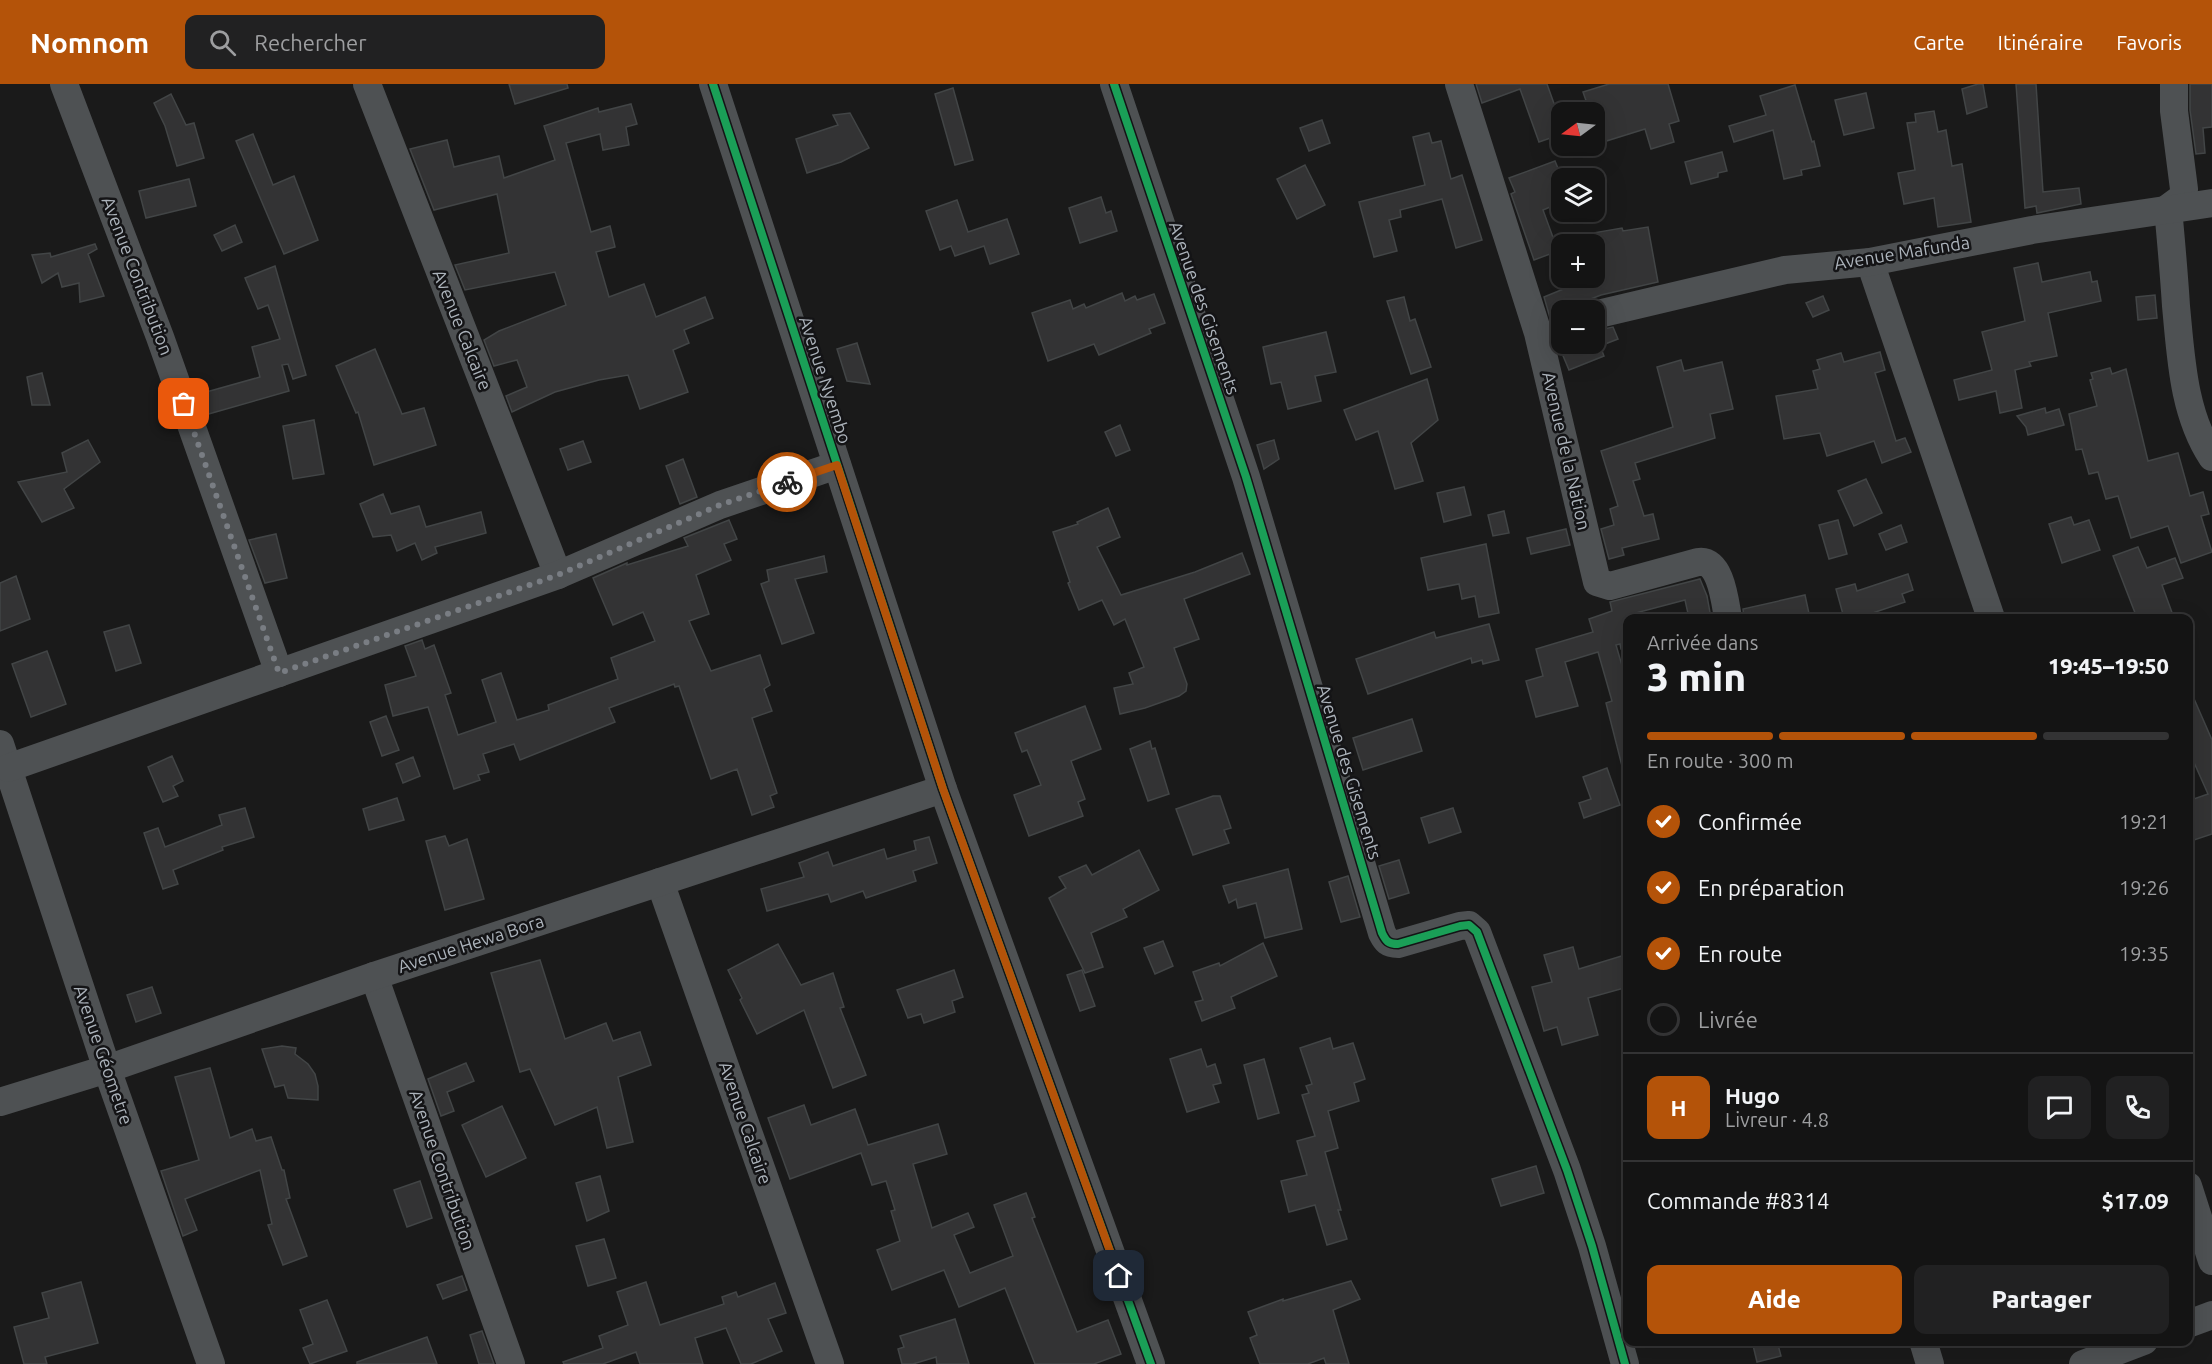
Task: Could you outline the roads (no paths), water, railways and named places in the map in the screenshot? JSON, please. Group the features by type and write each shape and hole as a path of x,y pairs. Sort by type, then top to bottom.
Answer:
{"street":[{"name":"Avenue Contribution","path":"64,84 160,337 279,673"},
{"name":"Avenue Calcaire","path":"367,84 558,575"},
{"name":"Avenue Nyembo","path":"713,84 943,789 1151,1364"},
{"name":"Avenue des Gisements","path":"1114,84 1246,477 1382,933 1386,941 1398,944 1460,926 1469,925 1477,932 1567,1170 1592,1246 1625,1364"},
{"name":"Avenue de la Nation","path":"1459,84 1550,329 1598,582 1610,586 1698,562 1708,563 1713,566 1721,587 1727,614"},
{"path":"2174,84 2174,111 2184,189 2183,197 2168,208 2180,354 2193,418 2212,458"},
{"name":"Avenue Mafunda","path":"1605,312 1785,270 1870,262 2032,230 2212,203"},
{"path":"1870,262 1990,614"},
{"path":"4,756 279,673 558,575 720,505 837,465"},
{"name":"Avenue Géometre","path":"4,756 107,1069 212,1364"},
{"name":"Avenue Hewa Bora","path":"0,1102 107,1069 374,976 943,789"},
{"name":"Avenue Calcaire","path":"660,882 830,1364"},
{"name":"Avenue Contribution","path":"374,976 511,1364"},
{"path":"2193,1202 2212,1261"},
{"path":"2193,1322 2212,1315"},
{"path":"1925,1346 1930,1364"},
{"path":"2083,1364 2131,1346"}]}
